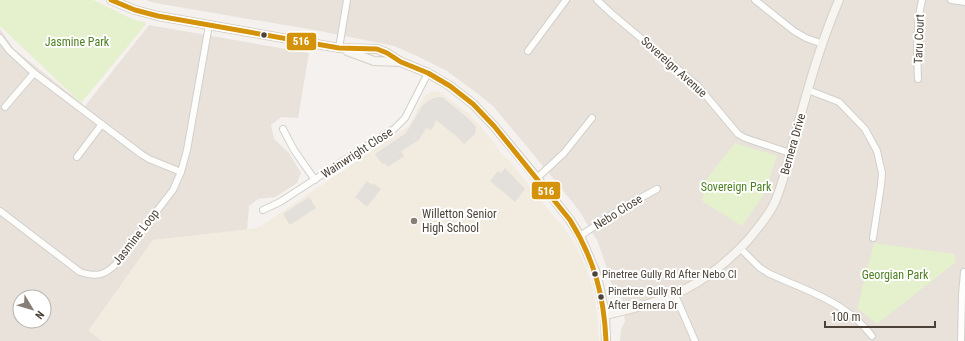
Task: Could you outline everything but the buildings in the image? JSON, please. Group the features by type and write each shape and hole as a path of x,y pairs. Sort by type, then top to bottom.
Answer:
{"main road":[{"path":"111,0 146,13 209,25 339,48 377,49 387,53 401,62 428,73 462,95 482,113 537,178 570,220 580,236 596,273 605,315 606,341"},
{"name":"Bernera Drive","path":"605,315 639,308 675,295 696,284 740,248 758,228 774,203 808,90 831,19 839,0"},
{"path":"339,48 374,61 401,62"}],"street":[{"path":"339,48 347,0"},
{"path":"528,51 566,0"},
{"name":"Sovereign Avenue","path":"597,0 697,84 738,134 745,138 790,153"},
{"path":"755,0 794,32 823,44"},
{"name":"Taru Court","path":"918,79 917,57 922,0"},
{"path":"951,0 965,2"},
{"name":"Jasmine Loop","path":"0,211 80,272 100,275 116,264 173,190 181,172 187,150 209,25"},
{"path":"0,38 9,50 34,73 141,154 181,172"},
{"path":"5,107 34,73"},
{"name":"Wainwright Close","path":"263,210 280,202 394,129 405,118 428,73"},
{"path":"808,90 839,102 865,129 877,151 880,164 881,185 873,238"},
{"path":"537,178 564,153 592,118"},
{"path":"77,157 102,124"},
{"path":"283,129 294,150 315,180"},
{"name":"Nebo Close","path":"580,236 622,208 658,189"},
{"path":"740,248 768,273 828,300 844,309 863,325 872,336"},
{"path":"961,341 964,272"},
{"path":"675,295 696,341"}],"shaded area":[{"path":"146,0 965,0 965,341 620,341 621,330 625,321 622,298 614,294 597,240 578,209 493,106 447,71 394,46 320,31 155,3"},
{"path":"149,25 309,53 298,118 281,117 271,125 274,139 289,153 301,173 297,183 275,197 258,199 249,206 247,230 153,240 89,330 102,341 0,341 0,29 14,49 85,106"},
{"name":"Willetton Senior High School","path":"432,91 440,92 469,114 494,142 501,154 509,160 553,216 563,226 576,246 586,268 593,290 597,312 599,341 102,341 89,331 153,240 258,228 409,126 424,97"},
{"path":"442,97 469,119 476,127 475,134 464,144 436,120 432,130 426,128 419,140 401,151 404,156 388,167 385,163 382,164 375,154 406,133 423,105 429,100"},
{"path":"505,168 525,189 515,202 490,181 498,171 501,173"},
{"path":"367,181 372,185 373,183 381,189 367,207 355,197"},
{"path":"309,197 316,208 290,225 283,214"}],"green space":[{"name":"Jasmine Park","path":"0,0 93,0 132,19 147,23 81,103 0,26"},
{"name":"Sovereign Park","path":"735,143 777,156 764,194 742,226 702,201 706,180"},
{"name":"Georgian Park","path":"874,243 954,254 956,262 877,324 857,308"}],"transit line":[{"name":"516","path":"111,0 135,10 158,16 339,48 377,49 387,53 401,62 428,73 450,86 473,104 494,126 570,220 585,249 596,278 603,308 606,341"}],"place":[{"name":"Willetton Senior High School","path":"414,221"},
{"name":"Pinetree Gully Rd After Nebo Cl","path":"595,274"},
{"name":"Pinetree Gully Rd After Bernera Dr","path":"601,297"}]}
